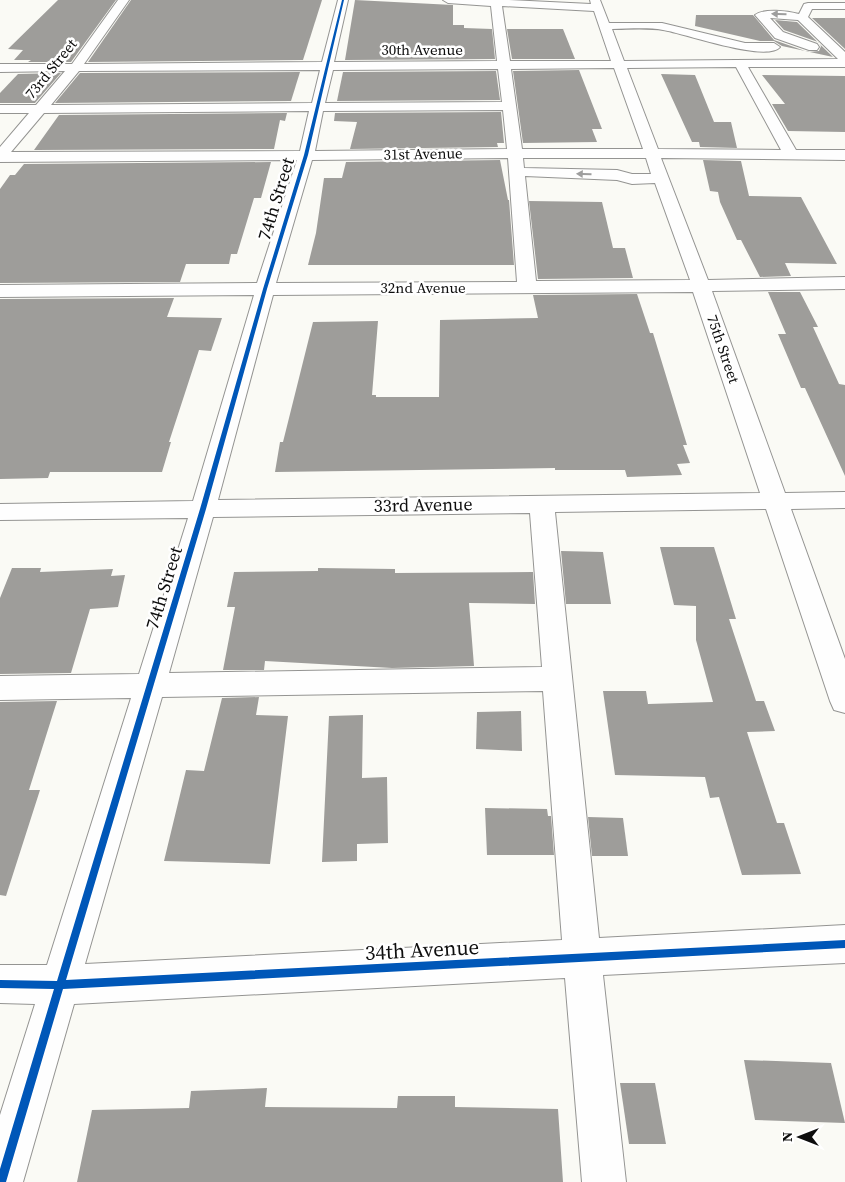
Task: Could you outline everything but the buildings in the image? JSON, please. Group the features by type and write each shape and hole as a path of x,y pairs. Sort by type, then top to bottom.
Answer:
{"street":[{"name":"73rd Street","path":"0,156 75,68 124,0"},
{"name":"74th Street","path":"1,1182 203,509 265,289 306,155 343,0"},
{"path":"448,0 496,3 596,4"},
{"path":"496,3 509,106 520,164 528,288"},
{"name":"75th Street","path":"596,4 701,286 845,701"},
{"path":"802,18 808,6 845,6"},
{"path":"813,47 779,35 761,15 790,15 802,18 839,47 845,59"},
{"path":"604,26 662,26 745,47 839,47"},
{"name":"30th Avenue","path":"0,68 845,63"},
{"path":"740,64 791,154"},
{"path":"0,109 509,106"},
{"name":"31st Avenue","path":"0,156 306,155 520,164 652,153 845,155"},
{"path":"520,164 544,186 630,187 632,179 661,178"},
{"name":"32nd Avenue","path":"0,291 528,288 845,282"},
{"name":"33rd Avenue","path":"0,512 845,500"},
{"path":"542,503 582,958 604,1182"},
{"path":"0,688 557,679"},
{"name":"34th Avenue","path":"0,984 60,985 845,944"}],"cycle path":[{"path":"1,1182 203,509 265,289 306,155 343,0"},
{"path":"0,984 60,985 845,944"}]}
